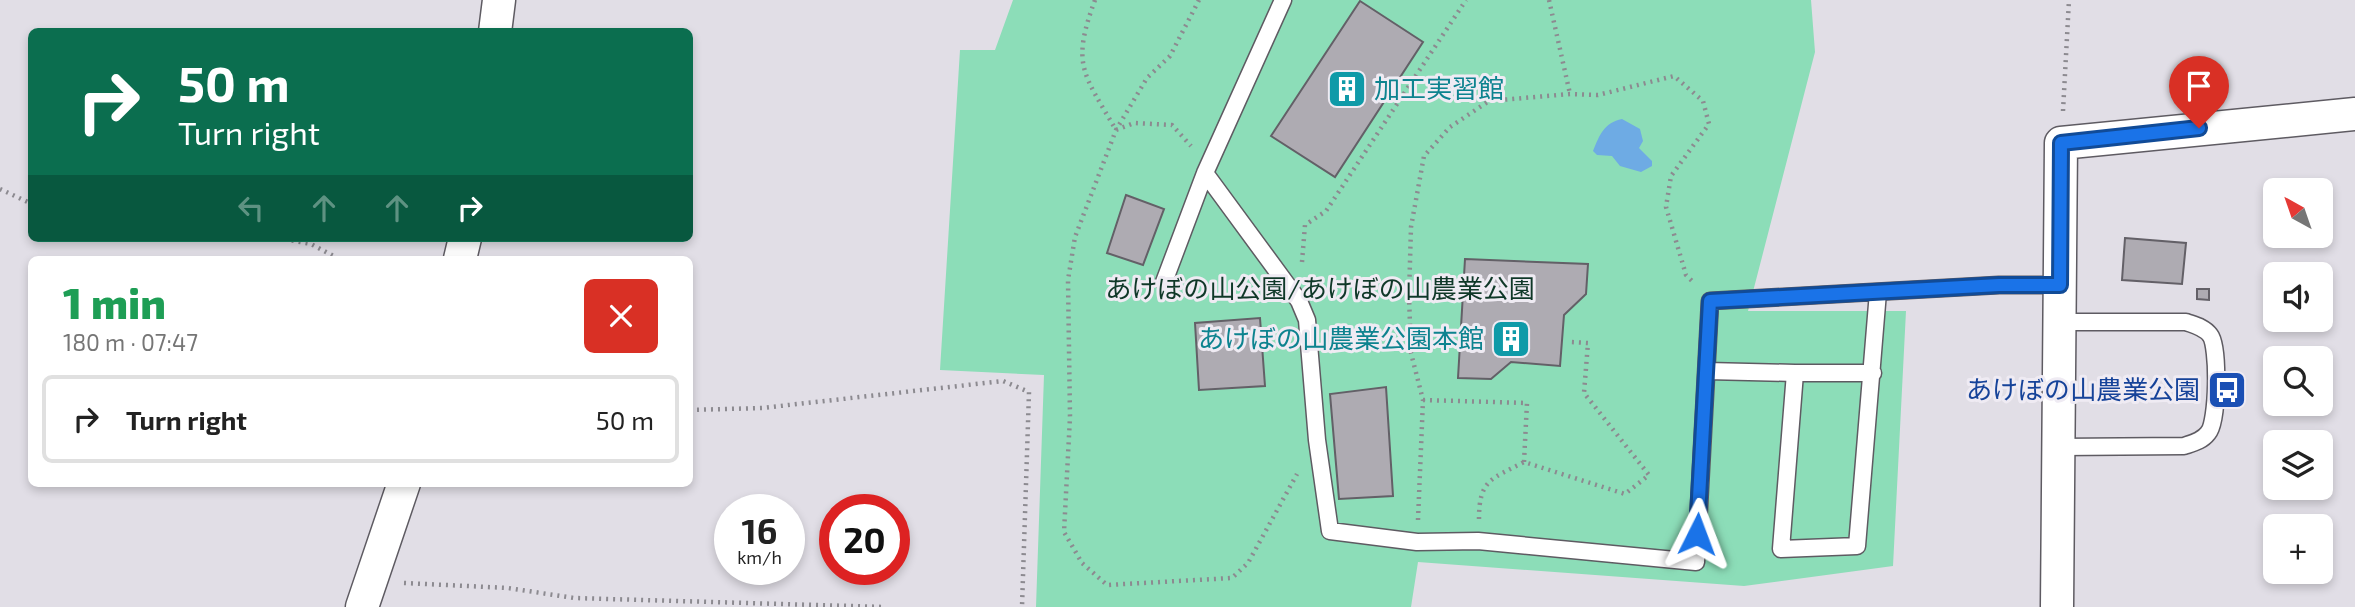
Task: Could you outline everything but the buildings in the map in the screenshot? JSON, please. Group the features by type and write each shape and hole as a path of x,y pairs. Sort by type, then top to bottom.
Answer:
{"street":[{"path":"496,28 499,0"},
{"path":"2057,607 2061,143 2355,114"},
{"path":"367,594 403,487"}],"lane":[{"path":"1164,282 1205,173 1283,0"},
{"path":"1205,173 1299,301 1307,320 1317,440 1330,531 1417,542 1478,541 1696,562 1710,301 1999,285 2060,285"},
{"path":"1795,373 1781,549 1857,546 1878,292"},
{"path":"2059,322 2186,321 2200,326 2211,336 2216,349 2214,421 2209,433 2199,442 2184,446 2059,447"},
{"path":"1707,371 1873,373"}],"path":[{"path":"1095,0 1083,33 1083,72 1115,130"},
{"path":"1199,0 1170,55 1147,78 1115,130 1075,237 1068,280 1070,417 1064,532 1082,563 1107,585 1232,578 1248,563 1317,440"},
{"path":"1299,301 1305,225 1326,211 1466,0"},
{"path":"1549,0 1570,94"},
{"path":"2061,143 2069,0"},
{"path":"1417,542 1423,400 1410,353 1411,227 1424,156 1450,127 1489,101 1570,94 1598,95 1674,76 1703,101 1709,124 1671,176 1666,207 1686,275 1710,301"},
{"path":"1115,130 1134,123 1172,125 1195,151 1205,173"},
{"path":"0,189 28,202"},
{"path":"301,242 312,244 334,256"},
{"path":"1478,541 1479,496 1491,480 1524,462 1625,494 1649,475 1584,393 1588,343 1570,342"},
{"path":"693,410 788,405 1003,381 1030,392 1022,607"},
{"path":"1423,400 1527,403 1524,462"},
{"path":"367,594 508,588 574,598 885,607"}],"green space":[{"name":"あけぼの山公園/あけぼの山農業公園","path":"1013,0 1811,0 1815,52 1748,311 1906,311 1893,566 1744,586 1418,562 1411,607 1036,607 1044,375 940,370 960,50 995,50"}],"water":[{"path":"1622,119 1640,129 1643,141 1639,148 1652,161 1652,166 1641,172 1620,166 1612,156 1597,155 1593,151 1603,130"}],"place":[{"name":"加工実習館","path":"1347,89"},
{"name":"あけぼの山農業公園本館","path":"1511,339"},
{"name":"あけぼの山農業公園","path":"2227,390"}],"route":[{"path":"1697,534 1710,301 1999,285 2060,285 2061,143 2199,128"}]}
